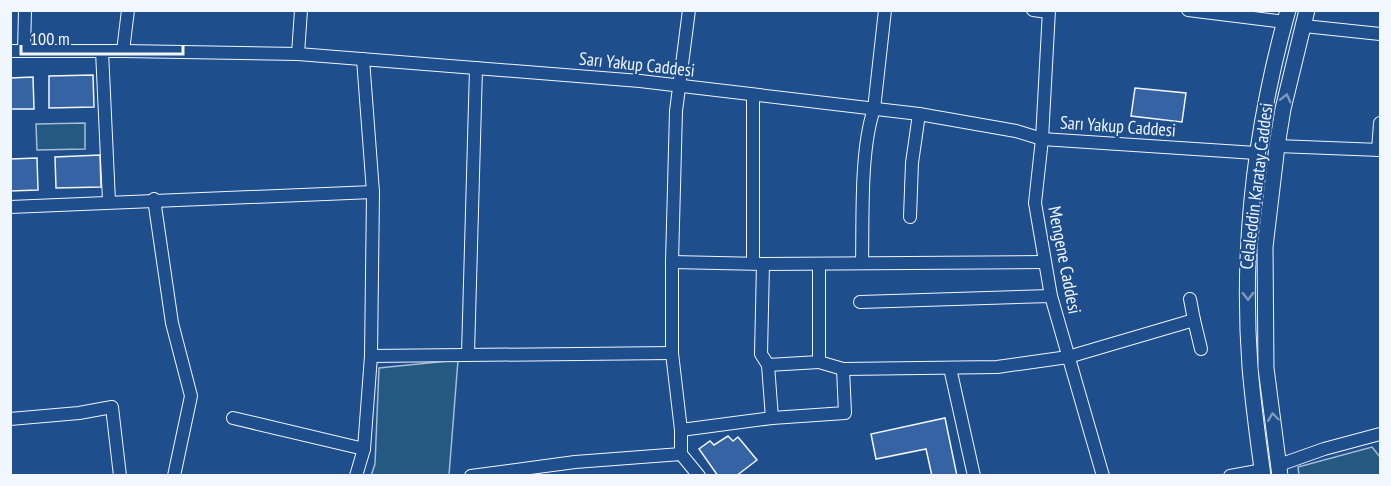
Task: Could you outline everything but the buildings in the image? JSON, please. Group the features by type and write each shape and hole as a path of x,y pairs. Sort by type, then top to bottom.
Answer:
{"main road":[{"name":"Celaleddin Karatay Caddesi","path":"1263,473 1250,367 1249,234 1256,153 1286,16"},
{"name":"Celaleddin Karatay Caddesi","path":"1280,470 1266,368 1265,247 1276,146 1306,18"}],"street":[{"path":"24,51 25,10"},
{"path":"123,51 128,10"},
{"path":"298,54 301,10"},
{"path":"689,10 676,111 672,353 681,430 681,454 699,476"},
{"path":"862,263 864,173 885,10"},
{"path":"1033,10 1048,11"},
{"path":"1188,10 1286,16"},
{"name":"Mengene Caddesi","path":"1048,11 1042,139 1035,203 1051,296 1103,476"},
{"path":"1306,18 1380,34"},
{"name":"Sarı Yakup Caddesi","path":"10,51 298,54 476,68 679,86 919,114 1016,130 1042,139 1256,153"},
{"path":"102,51 109,201"},
{"path":"356,476 364,449 371,356 373,192 363,59"},
{"path":"468,354 476,68"},
{"path":"753,95 761,354 768,364 772,418"},
{"path":"910,217 912,163 919,114"},
{"path":"1276,146 1379,150 1380,123"},
{"path":"10,207 154,199 373,192"},
{"path":"154,199 172,323 191,396 174,476"},
{"path":"672,262 758,264 1044,262"},
{"path":"819,264 819,362"},
{"path":"860,302 1051,296"},
{"path":"1190,299 1201,349"},
{"path":"768,364 819,362 843,369 998,367 1068,357 1194,320"},
{"path":"371,356 672,353"},
{"path":"950,368 974,476"},
{"path":"681,430 772,418 845,413 843,369"},
{"path":"10,419 79,413 112,407 120,476"},
{"path":"233,418 364,449"},
{"path":"1280,470 1324,448 1380,434"},
{"path":"471,475 575,462 681,454"},
{"path":"1230,476 1263,473"}],"shaded area":[{"path":"85,123 85,149 37,150 36,124"},
{"path":"458,360 449,475 371,476 375,464 379,368"},
{"path":"1372,447 1380,457 1380,475 1299,475 1298,467"}]}
